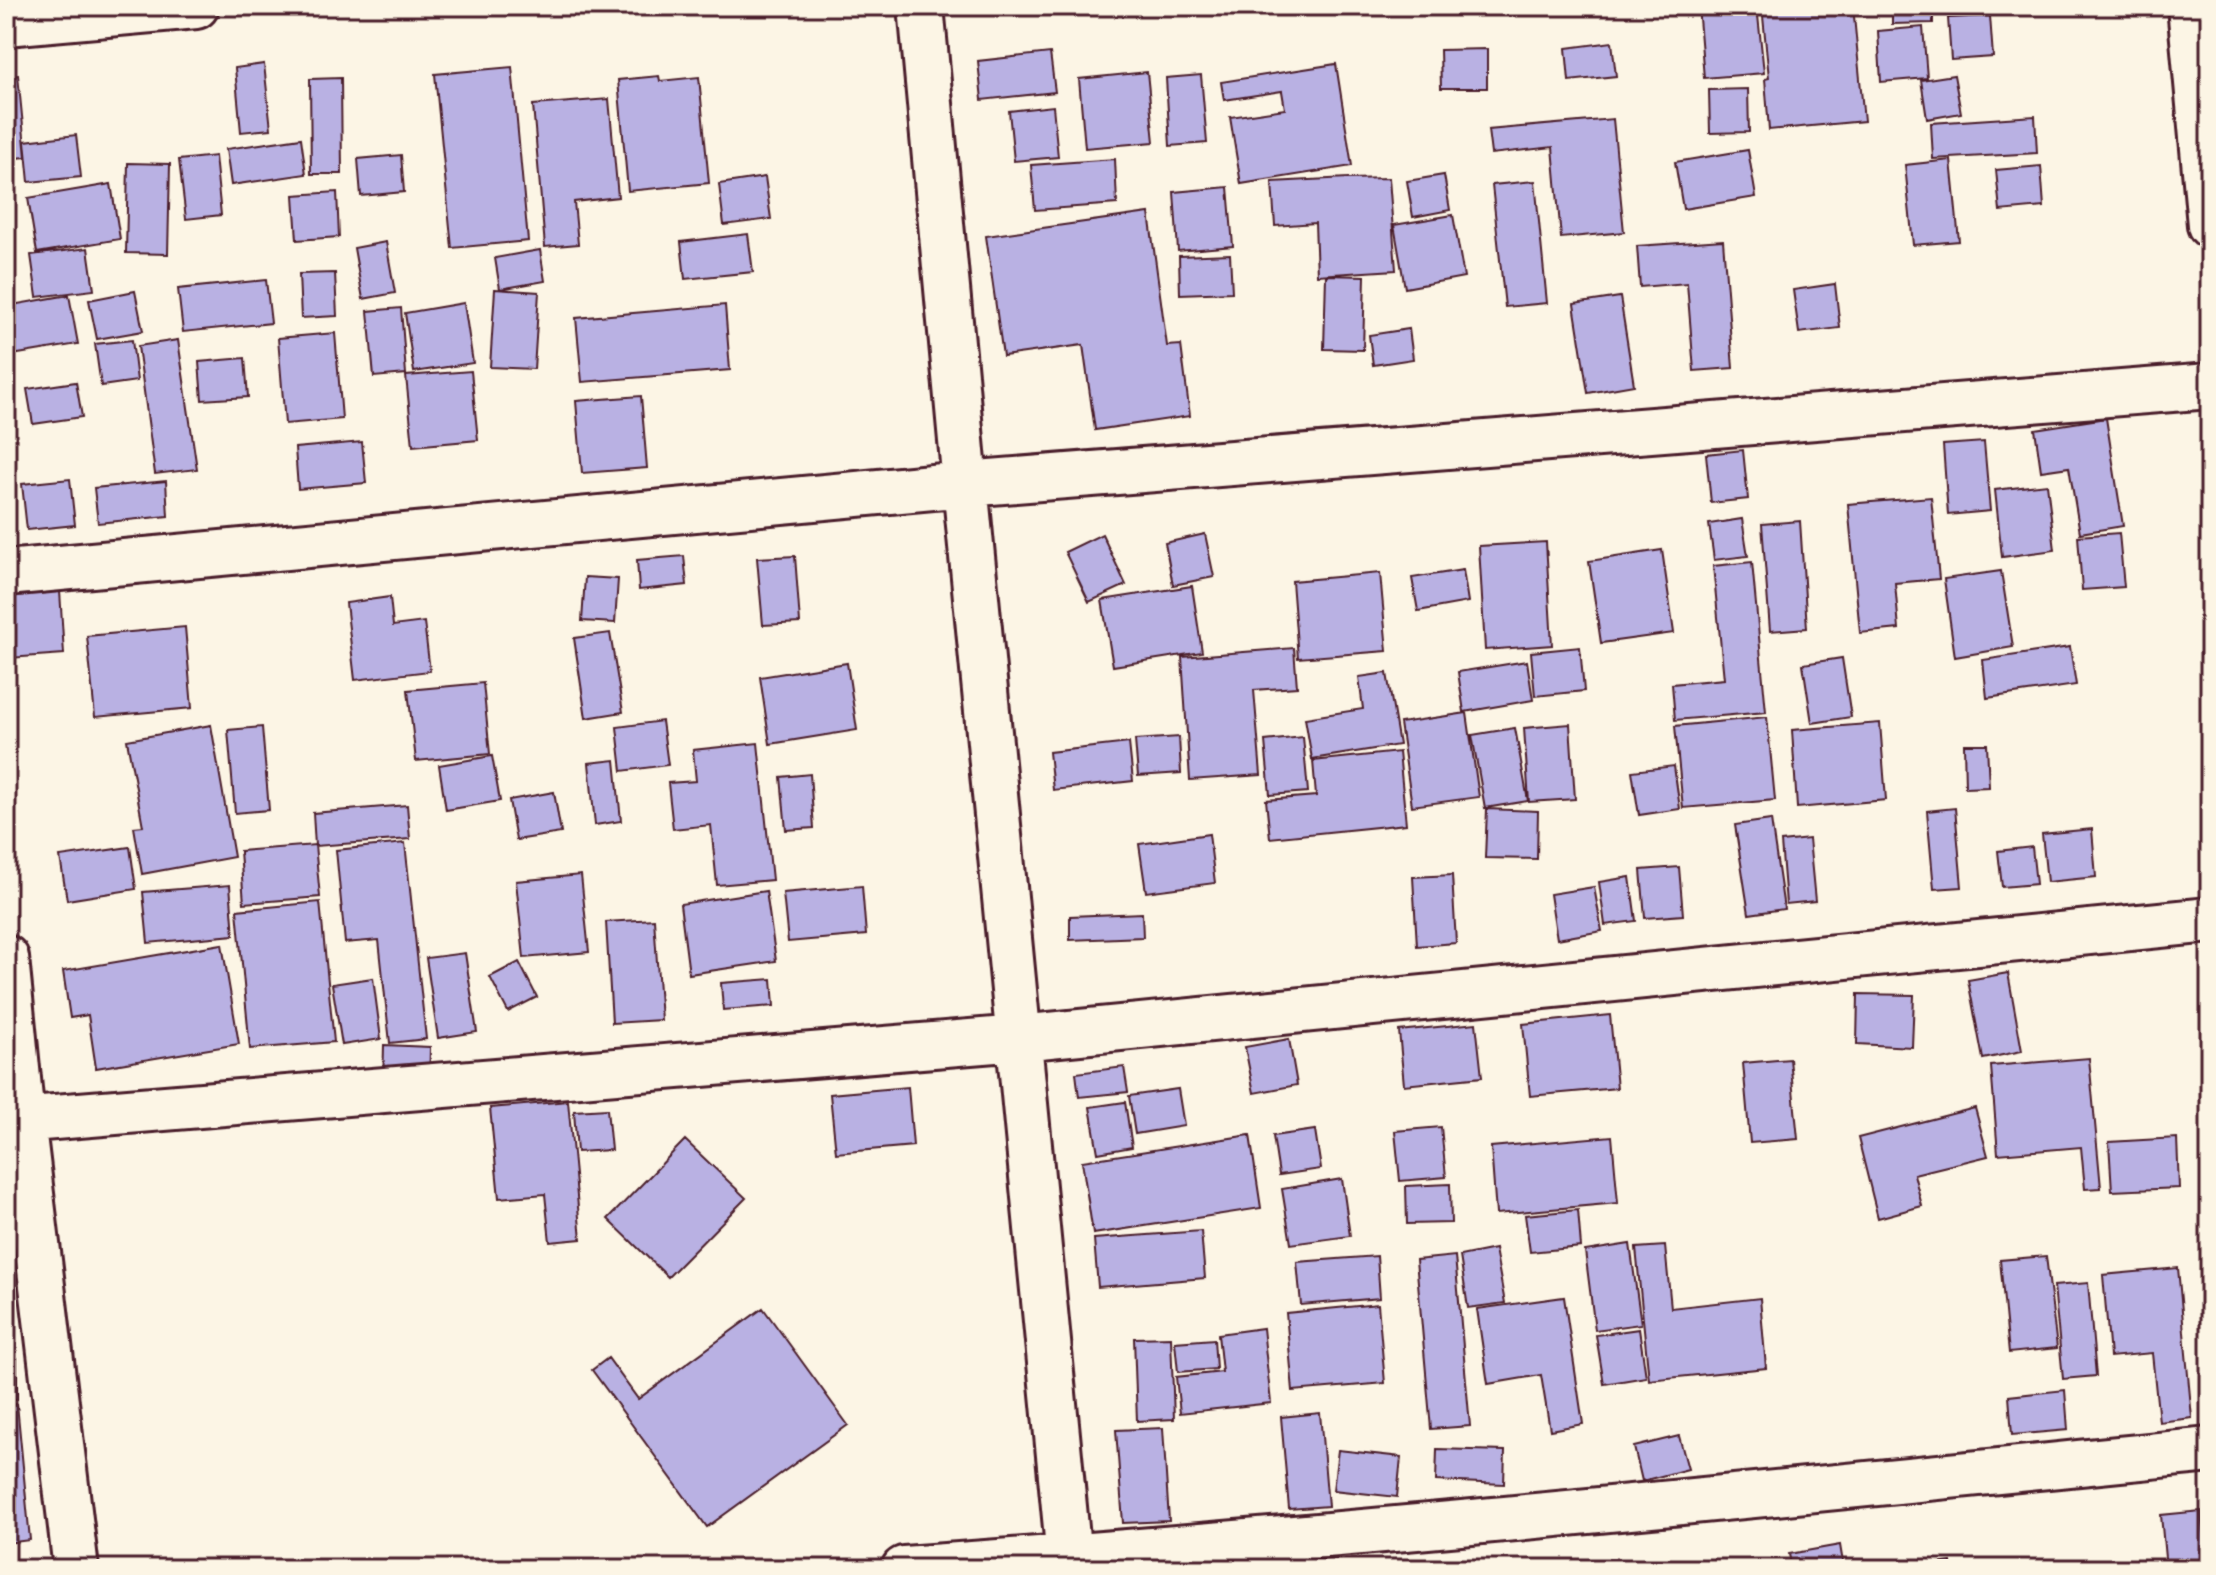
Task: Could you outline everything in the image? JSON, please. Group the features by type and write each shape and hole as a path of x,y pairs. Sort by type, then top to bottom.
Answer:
{"street":[{"path":"6,23 196,6"},
{"path":"921,6 1070,1563"},
{"path":"2190,6 2210,225"},
{"path":"6,573 965,484 2210,386"},
{"path":"14,1120 1019,1038 2210,920"},
{"path":"6,958 14,1120 76,1569"},
{"path":"904,1569 1070,1563 2210,1450"}],"building":[{"path":"1698,6 1757,6 1764,73 1704,78"},
{"path":"1762,6 1853,6 1864,121 1769,130 1765,79 1769,78"},
{"path":"1892,6 1933,6 1933,23 1892,24"},
{"path":"1948,6 2075,6 2074,12 1948,10"},
{"path":"1990,16 1993,57 1951,60 1948,18"},
{"path":"1923,27 1927,78 1881,82 1878,31"},
{"path":"1612,42 1616,76 1569,81 1566,48"},
{"path":"1487,49 1487,88 1441,88 1440,50"},
{"path":"1050,53 1055,92 982,100 978,61"},
{"path":"264,64 271,129 241,132 235,68"},
{"path":"1336,64 1352,166 1241,184 1230,117 1285,109 1282,91 1224,100 1221,82"},
{"path":"512,67 528,241 452,248 435,74"},
{"path":"1147,72 1154,142 1085,148 1079,79"},
{"path":"18,75 26,157 6,159 6,76"},
{"path":"1201,75 1207,143 1170,146 1166,78"},
{"path":"1954,75 1961,113 1927,119 1921,80"},
{"path":"659,76 660,81 699,77 709,183 628,191 618,80"},
{"path":"341,78 342,174 311,174 310,79"},
{"path":"1748,89 1749,132 1710,133 1709,90"},
{"path":"609,99 618,197 574,202 578,244 545,247 533,105"},
{"path":"1053,106 1058,157 1014,161 1009,111"},
{"path":"2035,116 2037,153 1933,159 1931,123"},
{"path":"1613,119 1624,232 1561,238 1553,147 1491,154 1488,130"},
{"path":"76,135 81,177 29,182 25,141"},
{"path":"301,138 306,174 231,185 226,149"},
{"path":"1748,150 1756,197 1683,209 1675,162"},
{"path":"401,155 404,192 361,196 358,159"},
{"path":"215,156 221,215 186,219 179,160"},
{"path":"1115,159 1117,204 1035,210 1031,165"},
{"path":"1951,160 1959,241 1913,245 1905,165"},
{"path":"128,163 170,164 168,254 126,253"},
{"path":"2041,166 2044,207 2000,211 1996,170"},
{"path":"1444,175 1450,210 1413,217 1407,181"},
{"path":"765,177 771,219 724,225 719,184"},
{"path":"1389,178 1396,270 1317,275 1315,223 1275,226 1272,182"},
{"path":"1535,181 1547,303 1505,307 1492,185"},
{"path":"111,184 120,239 37,253 28,198"},
{"path":"1228,187 1233,246 1178,251 1174,192"},
{"path":"337,192 339,237 297,240 294,195"},
{"path":"1149,213 1167,346 1181,345 1190,416 1095,430 1083,345 1003,356 986,236"},
{"path":"1453,215 1464,277 1405,288 1394,225"},
{"path":"748,234 753,272 685,279 681,242"},
{"path":"1723,240 1733,368 1694,371 1687,283 1640,287 1637,246"},
{"path":"386,242 395,293 363,299 354,248"},
{"path":"88,248 94,290 37,297 31,255"},
{"path":"540,250 545,281 500,289 495,258"},
{"path":"1230,254 1232,292 1180,294 1179,256"},
{"path":"335,273 337,316 301,318 299,274"},
{"path":"1326,275 1365,276 1363,350 1324,349"},
{"path":"266,280 271,323 183,332 178,289"},
{"path":"1835,284 1840,328 1799,333 1793,290"},
{"path":"495,289 539,292 534,369 490,367"},
{"path":"135,291 143,331 97,339 89,300"},
{"path":"69,295 78,344 6,356 6,306"},
{"path":"1620,297 1634,385 1588,393 1574,304"},
{"path":"464,303 473,363 414,372 405,313"},
{"path":"725,305 730,370 582,382 576,318"},
{"path":"401,308 406,374 374,377 368,311"},
{"path":"1409,329 1413,359 1373,365 1369,335"},
{"path":"335,333 342,419 285,424 278,338"},
{"path":"132,340 137,381 101,386 95,344"},
{"path":"178,340 197,469 155,474 138,346"},
{"path":"245,358 248,397 202,400 199,362"},
{"path":"471,371 478,440 413,446 406,376"},
{"path":"76,382 82,417 33,424 27,389"},
{"path":"641,396 647,468 582,473 576,401"},
{"path":"2106,418 2123,526 2080,533 2069,467 2041,471 2035,429"},
{"path":"362,442 366,483 298,489 295,448"},
{"path":"1984,442 1990,511 1948,515 1943,445"},
{"path":"1743,450 1748,499 1711,503 1706,454"},
{"path":"70,479 75,525 27,530 22,484"},
{"path":"166,481 168,516 98,523 94,488"},
{"path":"2047,484 2055,550 2002,557 1995,490"},
{"path":"1931,497 1939,579 1895,583 1899,629 1860,633 1848,504"},
{"path":"1742,519 1748,556 1714,560 1709,524"},
{"path":"1800,521 1807,628 1770,631 1762,524"},
{"path":"2119,533 2124,587 2082,590 2078,536"},
{"path":"1102,534 1126,585 1089,602 1065,552"},
{"path":"1205,534 1214,577 1173,585 1165,543"},
{"path":"1546,542 1552,645 1485,650 1479,546"},
{"path":"1662,550 1674,633 1601,643 1589,561"},
{"path":"684,556 687,585 639,590 637,560"},
{"path":"795,556 800,623 763,625 757,558"},
{"path":"1752,562 1766,712 1675,720 1672,684 1724,679 1713,566"},
{"path":"1463,570 1468,602 1418,611 1412,578"},
{"path":"2001,571 2013,647 1955,657 1944,579"},
{"path":"1380,573 1387,651 1298,658 1292,581"},
{"path":"585,577 618,579 615,623 582,621"},
{"path":"1192,586 1202,652 1113,666 1102,600"},
{"path":"60,591 64,654 9,658 6,595"},
{"path":"390,597 393,626 424,622 430,671 355,680 346,603"},
{"path":"185,627 192,708 95,717 87,636"},
{"path":"610,633 623,712 586,718 574,638"},
{"path":"1580,647 1584,691 1535,696 1531,652"},
{"path":"2070,647 2076,685 1987,698 1983,660"},
{"path":"1294,648 1297,687 1254,690 1261,775 1190,780 1182,657"},
{"path":"1842,658 1851,717 1812,723 1803,664"},
{"path":"1527,661 1533,700 1464,712 1458,672"},
{"path":"847,663 857,730 770,744 760,677"},
{"path":"1387,673 1399,745 1312,759 1305,718 1363,709 1359,677"},
{"path":"483,683 490,754 416,761 408,690"},
{"path":"1467,713 1479,797 1412,806 1400,723"},
{"path":"1767,717 1775,800 1683,808 1675,726"},
{"path":"662,721 668,765 622,771 617,727"},
{"path":"1880,723 1886,800 1797,808 1792,730"},
{"path":"1570,724 1575,799 1529,802 1524,728"},
{"path":"211,725 234,857 142,874 134,827 143,826 127,740"},
{"path":"262,727 269,810 235,813 228,730"},
{"path":"1515,728 1528,801 1485,808 1472,735"},
{"path":"1179,737 1181,773 1138,776 1135,740"},
{"path":"1303,737 1308,792 1270,795 1265,741"},
{"path":"758,743 772,880 717,885 711,825 673,829 668,783 696,781 693,750"},
{"path":"1129,743 1133,781 1053,790 1049,752"},
{"path":"1964,744 1987,744 1989,787 1965,788"},
{"path":"1399,752 1406,824 1270,838 1266,800 1316,796 1313,761"},
{"path":"492,756 500,801 446,810 439,765"},
{"path":"615,760 621,821 595,825 589,763"},
{"path":"1674,766 1680,809 1639,815 1632,771"},
{"path":"810,774 814,828 786,830 781,777"},
{"path":"554,792 561,833 516,840 509,800"},
{"path":"407,805 410,839 315,846 313,813"},
{"path":"1955,808 1962,887 1934,889 1927,811"},
{"path":"1487,809 1538,811 1537,859 1485,858"},
{"path":"1771,820 1784,909 1749,914 1735,825"},
{"path":"2092,829 2096,877 2047,882 2042,834"},
{"path":"1209,834 1215,883 1146,892 1139,844"},
{"path":"1809,839 1815,901 1786,904 1781,842"},
{"path":"405,843 426,1039 390,1043 379,940 345,943 336,850"},
{"path":"315,845 320,897 244,903 240,851"},
{"path":"130,847 136,889 67,900 60,857"},
{"path":"2032,847 2036,884 2002,887 1998,851"},
{"path":"1679,867 1683,915 1645,918 1641,870"},
{"path":"581,875 589,952 524,958 516,881"},
{"path":"1452,875 1456,943 1417,946 1413,877"},
{"path":"1630,877 1636,921 1605,925 1599,882"},
{"path":"230,885 234,935 148,943 143,892"},
{"path":"862,886 866,935 788,942 783,893"},
{"path":"1594,887 1602,931 1557,939 1550,894"},
{"path":"766,891 776,961 689,974 680,904"},
{"path":"320,902 334,1042 250,1049 237,910"},
{"path":"1142,913 1143,937 1070,940 1070,916"},
{"path":"654,919 661,1020 612,1023 606,922"},
{"path":"222,944 239,1044 96,1068 88,1015 70,1018 63,971"},
{"path":"465,953 477,1032 438,1038 426,958"},
{"path":"519,962 537,997 508,1012 490,977"},
{"path":"2008,973 2022,1051 1983,1059 1968,980"},
{"path":"373,978 381,1039 342,1045 332,984"},
{"path":"772,979 774,1006 723,1010 721,983"},
{"path":"1858,994 1914,995 1912,1047 1857,1044"},
{"path":"1610,1015 1617,1088 1530,1096 1523,1024"},
{"path":"1476,1023 1482,1077 1404,1085 1399,1031"},
{"path":"1289,1039 1297,1085 1254,1093 1245,1047"},
{"path":"384,1045 430,1047 429,1088 383,1087"},
{"path":"2089,1058 2101,1188 2085,1189 2081,1147 1998,1154 1991,1066"},
{"path":"1790,1059 1798,1139 1750,1143 1743,1063"},
{"path":"1124,1067 1128,1092 1079,1097 1076,1073"},
{"path":"908,1087 913,1146 836,1153 830,1094"},
{"path":"1178,1089 1184,1126 1135,1134 1129,1096"},
{"path":"568,1101 581,1239 550,1242 545,1194 499,1198 490,1108"},
{"path":"1125,1102 1132,1147 1098,1153 1090,1107"},
{"path":"1975,1108 1988,1156 1914,1174 1922,1206 1878,1218 1858,1138"},
{"path":"607,1109 611,1150 577,1152 574,1111"},
{"path":"1441,1127 1446,1177 1400,1181 1395,1131"},
{"path":"1315,1130 1321,1169 1279,1175 1273,1136"},
{"path":"1250,1135 1261,1208 1093,1234 1082,1161"},
{"path":"1612,1136 1618,1203 1496,1214 1491,1147"},
{"path":"2177,1138 2179,1188 2112,1191 2109,1142"},
{"path":"685,1140 746,1198 668,1277 608,1219"},
{"path":"1342,1179 1350,1236 1291,1244 1282,1189"},
{"path":"1450,1184 1451,1223 1407,1224 1406,1186"},
{"path":"1578,1210 1581,1247 1530,1252 1525,1215"},
{"path":"1201,1231 1205,1278 1098,1287 1094,1239"},
{"path":"1630,1244 1641,1324 1595,1330 1585,1251"},
{"path":"1665,1246 1671,1308 1760,1298 1766,1368 1649,1380 1636,1248"},
{"path":"1495,1249 1505,1303 1468,1308 1460,1256"},
{"path":"1377,1256 1380,1298 1301,1305 1297,1262"},
{"path":"1455,1256 1470,1426 1431,1429 1416,1260"},
{"path":"2046,1256 2057,1348 2009,1353 2000,1260"},
{"path":"2178,1268 2192,1418 2159,1422 2152,1353 2110,1357 2103,1275"},
{"path":"2088,1283 2096,1376 2063,1379 2054,1286"},
{"path":"6,1292 12,1292 14,1331 6,1332"},
{"path":"1564,1297 1583,1424 1550,1430 1541,1375 1488,1384 1477,1309"},
{"path":"1378,1304 1385,1383 1293,1391 1286,1313"},
{"path":"763,1308 848,1425 707,1527 592,1370 608,1358 638,1399"},
{"path":"1263,1328 1271,1403 1180,1413 1176,1377 1222,1372 1218,1334"},
{"path":"1639,1329 1646,1377 1604,1384 1596,1335"},
{"path":"1171,1337 1174,1419 1137,1421 1134,1338"},
{"path":"1214,1339 1216,1369 1178,1372 1175,1342"},
{"path":"6,1358 17,1358 17,1399 6,1399"},
{"path":"2065,1390 2068,1430 2012,1435 2009,1396"},
{"path":"17,1404 30,1540 6,1543 6,1405"},
{"path":"1320,1413 1328,1506 1289,1509 1281,1417"},
{"path":"1163,1428 1169,1521 1123,1523 1116,1430"},
{"path":"1679,1436 1688,1469 1642,1481 1634,1447"},
{"path":"1437,1449 1505,1451 1504,1484 1436,1481"},
{"path":"1338,1450 1401,1457 1397,1497 1333,1490"},
{"path":"2201,1511 2206,1569 2166,1569 2161,1515"},
{"path":"1840,1545 1844,1569 1792,1569 1789,1554"},
{"path":"2067,1559 2068,1569 2030,1569 2029,1563"},
{"path":"1951,1562 1952,1569 1901,1569"}]}
